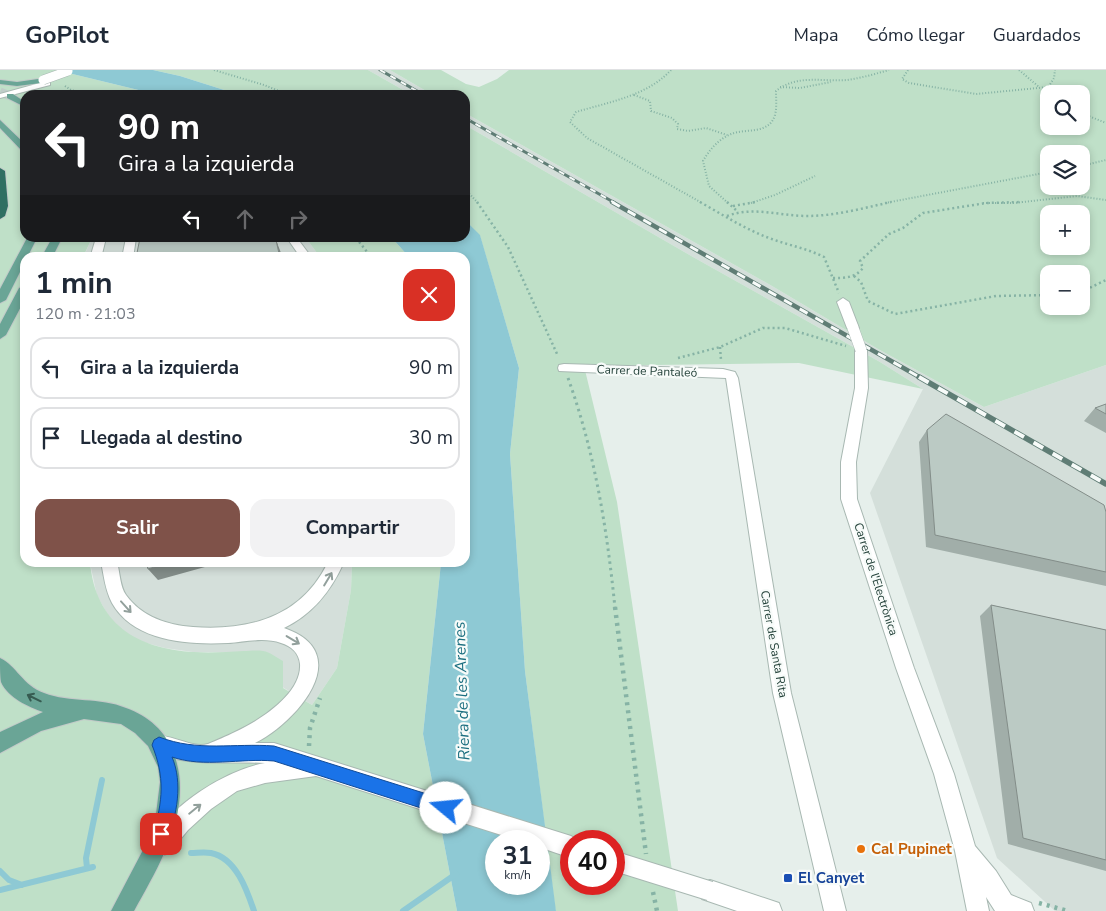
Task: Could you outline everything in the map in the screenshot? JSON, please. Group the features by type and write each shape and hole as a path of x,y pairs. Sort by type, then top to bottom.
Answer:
{"highway":[{"path":"0,171 3,206 0,216"}],"main road":[{"path":"0,82 17,84 43,81"},
{"path":"38,90 43,81"},
{"path":"10,96 20,102"},
{"path":"0,123 20,144"},
{"path":"0,300 20,261"},
{"path":"0,335 20,297"},
{"path":"0,667 18,689 32,698 64,707 117,714 141,725 159,745 167,763 170,786 168,813 151,858 122,911"},
{"path":"0,743 44,720 98,711"},
{"path":"114,911 133,889"}],"street":[{"path":"0,94 70,71"},
{"name":"Carrer de l'Electrònica","path":"843,302 861,350 863,382 848,468 847,484 849,499 905,668 944,774 966,851 978,911"},
{"name":"Carrer de Pantaleó","path":"561,363 730,374"},
{"name":"Carrer de Santa Rita","path":"730,374 782,693 835,911"},
{"path":"110,567 114,589 120,600 135,616 159,629 195,635 271,632 294,639 306,651 309,660 309,670 305,684 288,710 274,721 241,740 200,755"},
{"path":"246,634 270,626 302,607 325,585 334,567"},
{"path":"159,745 175,751 200,755 274,753 560,844"},
{"path":"151,858 170,833 189,814 212,796 240,779 272,771 317,768"},
{"name":"Carrer de l'Electrònica","path":"966,851 988,879 1006,909"},
{"path":"625,865 771,911"}],"path":[{"path":"214,70 276,90"},
{"path":"672,70 662,80 634,95 582,110 573,115 570,122 588,138 726,216 760,234 819,254 826,260 833,278 854,276 860,273 863,268 860,261 889,234 903,228 923,213 986,203 1028,202 1077,196 1106,200"},
{"path":"780,87 800,88 889,70"},
{"path":"908,70 902,79 909,83 976,94 1040,87"},
{"path":"1019,70 1040,87"},
{"path":"1049,85 1054,78 1055,70"},
{"path":"737,211 709,186 703,161 707,153 728,135 760,130 770,124 777,107 776,91 780,87 795,80 841,80"},
{"path":"62,83 71,90"},
{"path":"634,95 650,101 651,112 672,118 678,124 677,129 682,132 706,128 728,135"},
{"path":"1090,117 1106,123"},
{"path":"1090,164 1106,160"},
{"path":"726,216 737,211 764,211 807,216 832,214 987,182 1040,173"},
{"path":"732,206 746,206 761,201 816,176"},
{"path":"470,195 492,220 510,250 580,408 594,456 606,521 626,710 648,861"},
{"path":"359,242 367,252"},
{"path":"854,276 861,282 868,302 895,314 996,296 1040,295"},
{"path":"1090,288 1106,280"},
{"path":"671,360 720,347 763,328 776,327 861,350"},
{"path":"317,768 308,747 310,728 320,698"},
{"path":"652,889 657,911"}],"shaded area":[{"path":"368,70 390,70 424,90 403,90"},
{"path":"470,116 772,286 878,349 984,407 1106,365 1106,911 1055,911 997,858 870,493 923,389 880,362 693,257 470,128"},
{"path":"90,242 309,242 316,252 86,252"},
{"path":"91,567 352,567 351,590 337,668 312,705 225,652 193,652 165,648 139,641 120,629 108,615 97,596"}],"green space":[{"path":"0,70 56,70 138,90 20,90 20,242 90,242 85,252 20,252 20,567 91,567 94,584 101,602 110,617 122,629 154,645 173,650 200,652 263,651 268,653 283,661 283,688 312,705 337,668 351,590 352,567 441,567 423,734 457,911 0,911"},
{"path":"153,70 368,70 403,90 224,90 180,76"},
{"path":"390,70 441,70 466,84 479,87 497,79 509,70 1106,70 1106,365 984,407 878,349 772,286 470,116 470,90 424,90"},
{"path":"470,128 693,257 880,362 923,389 799,363 584,366 617,502 678,911 556,911 550,868 550,830 545,830 525,671 510,454 519,368 480,236 470,225"},
{"path":"309,242 396,242 405,252 316,252"}],"water":[{"path":"56,70 153,70 180,76 224,90 138,90"},
{"name":"Riera de les Arenes","path":"470,225 480,235 519,368 510,454 525,671 546,830 485,830 485,895 550,895 550,865 556,911 457,911 423,734 441,567 470,567 470,252 405,252 396,242 470,242"}],"building":[{"path":"139,242 276,242 279,252 137,252"},
{"path":"1106,404 1106,414 1095,408"},
{"path":"946,414 1104,505 1106,512 1106,572 935,535 927,430"},
{"path":"991,605 1106,630 1106,860 1023,838"}],"waterway":[{"path":"87,868 86,858 102,780"},
{"path":"191,853 211,853 227,861 234,868 244,885 254,911"},
{"path":"21,885 93,867"},
{"path":"0,871 9,880 21,885"},
{"path":"403,911 456,874"},
{"path":"0,890 21,885"}],"tunnel":[{"path":"0,92 10,96"}],"railway":[{"path":"380,70 415,90"},
{"path":"470,121 615,203"},
{"path":"612,202 921,378"},
{"path":"919,377 1106,484"}],"place":[{"name":"Cal Pupinet","path":"861,849"},
{"name":"El Canyet","path":"788,878"}],"route":[{"path":"161,834 168,813 170,786 167,763 159,745 175,751 200,755 274,753 446,808"}]}
